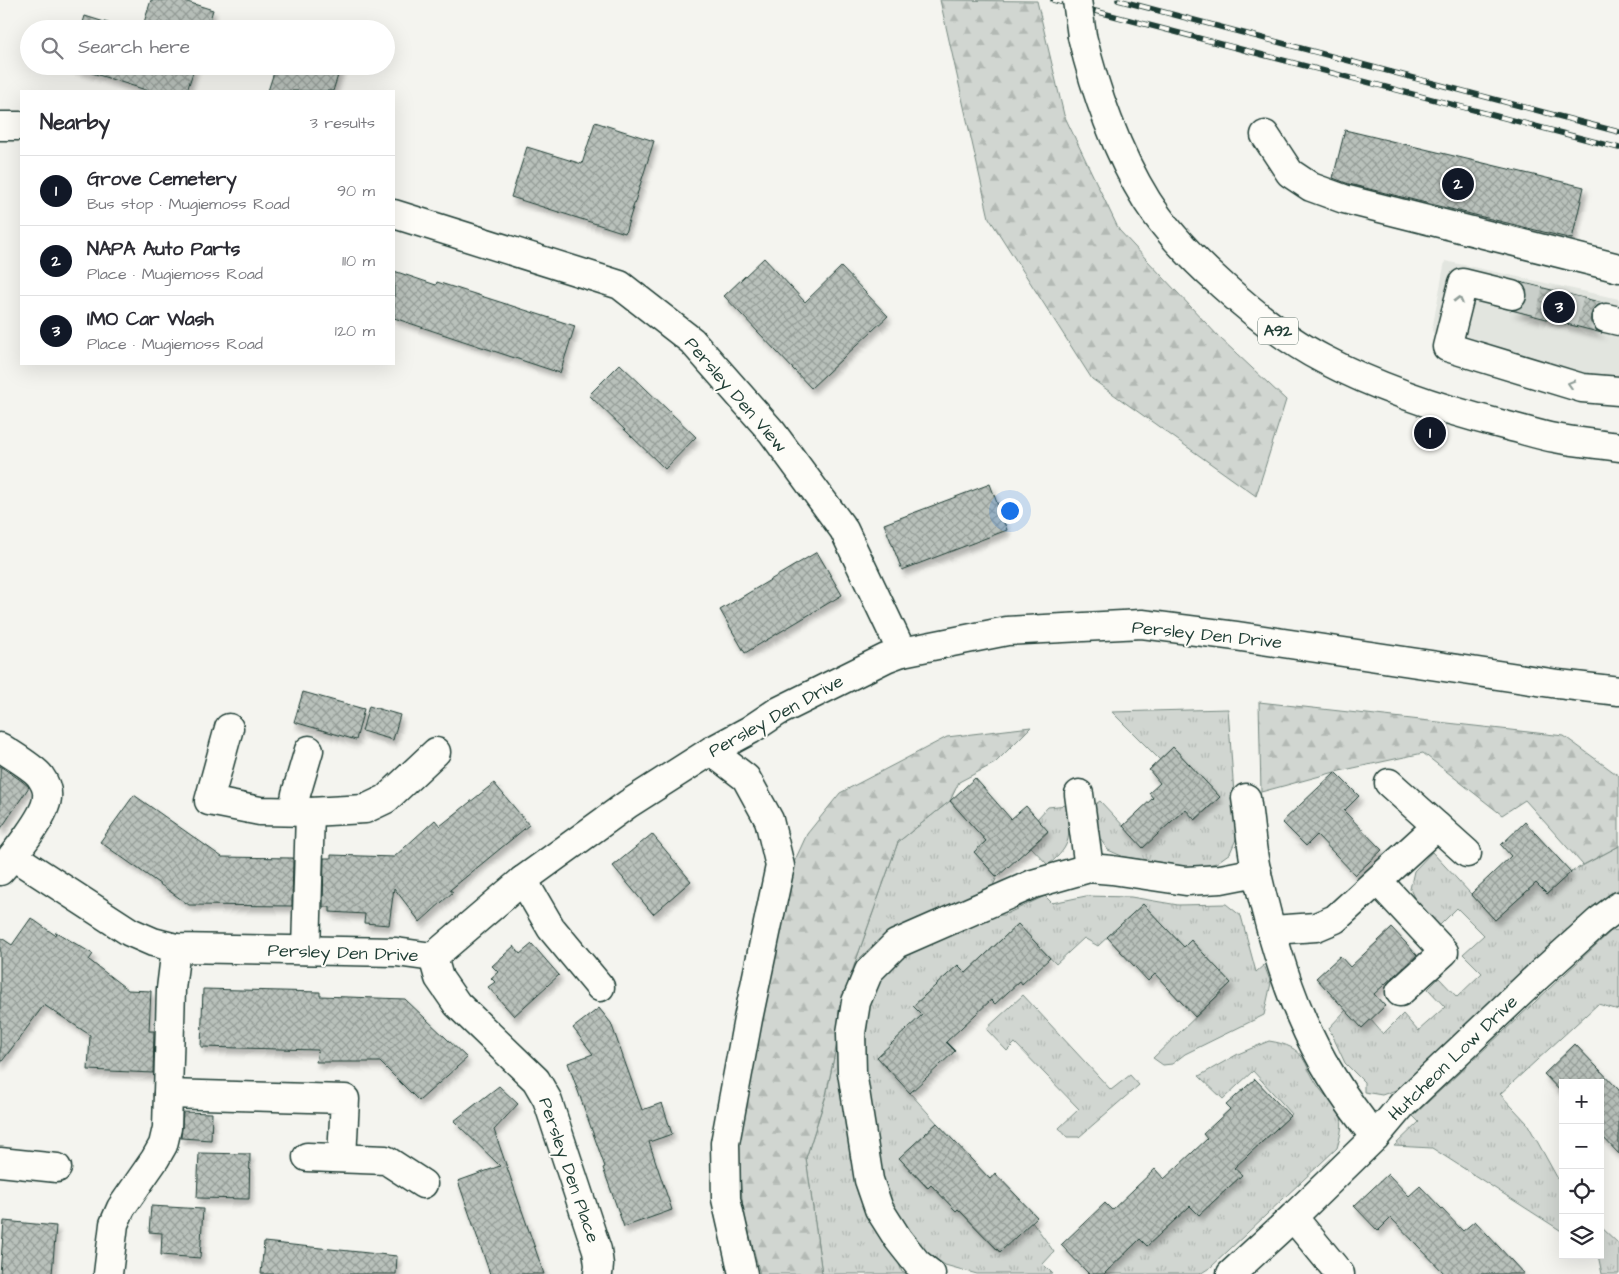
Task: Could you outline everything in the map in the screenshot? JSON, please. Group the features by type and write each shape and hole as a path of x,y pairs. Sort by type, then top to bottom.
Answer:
{"street":[{"name":"A92","path":"1077,0 1087,58 1112,130 1129,169 1147,202 1200,266 1277,330 1322,358 1375,384 1423,402 1474,418 1554,438 1619,447"},
{"path":"0,126 20,126"},
{"path":"1265,134 1290,173 1311,187 1344,199 1619,268"},
{"name":"Persley Den View","path":"395,214 620,286 692,341 772,432 844,530 902,652"},
{"path":"1512,295 1463,283 1447,347 1582,388 1619,391"},
{"name":"Persley Den Drive","path":"7,863 130,932 153,942 176,948 396,952 433,957 524,880 628,804 711,751 785,708 877,662 902,652 1007,631 1142,624 1236,636 1558,684 1619,691"},
{"path":"229,728 209,801 260,811 302,812 365,809 386,799 436,752"},
{"path":"0,746 39,774 46,787 47,799 43,811 7,863"},
{"path":"306,950 302,812 296,794 309,750"},
{"path":"711,751 746,778 769,820 780,866 725,1143 726,1199 735,1243 744,1274"},
{"path":"1389,784 1467,853"},
{"path":"1079,794 1089,868"},
{"path":"1246,798 1256,872 1272,930 1300,1016 1326,1068 1350,1106 1375,1136"},
{"path":"1272,930 1316,927 1329,922 1351,906 1437,826"},
{"path":"932,1274 917,1263 898,1239 880,1209 869,1180 852,1072 851,1033 856,1002 869,971 896,944 1033,884 1089,868 1186,881 1220,879 1256,872"},
{"path":"524,880 551,928 600,987"},
{"path":"1378,881 1444,952 1400,992"},
{"name":"Hutcheon Low Drive","path":"1231,1274 1375,1136 1402,1105 1539,976 1599,921 1619,906"},
{"path":"108,1274 112,1233 120,1208 156,1159 163,1145 167,1128 171,989 176,948"},
{"name":"Persley Den Place","path":"433,957 439,978 457,1004 536,1080 546,1099 597,1250 598,1274"},
{"path":"168,1094 344,1098 342,1158"},
{"path":"307,1157 386,1160 423,1184"},
{"path":"0,1162 57,1168"},
{"path":"1293,1216 1340,1274"}],"shaded area":[{"path":"1445,261 1619,299 1619,406 1572,401 1447,363 1432,330"}],"green space":[{"path":"940,0 1037,1 1064,115 1119,230 1219,337 1286,400 1256,496 1092,379 989,218"},
{"path":"1259,702 1564,736 1619,776 1619,846 1583,865 1525,800 1502,815 1423,753 1335,772 1261,792"},
{"path":"1228,709 1237,837 1230,853 1216,863 1196,868 1124,857 1108,850 1098,836 1094,805 1100,801 1143,847 1185,809 1196,820 1220,797 1173,747 1160,760 1112,712"},
{"path":"1031,727 995,763 959,782 950,801 898,842 839,1008 837,1043 826,1095 806,1158 822,1274 760,1274 743,1210 737,1141 790,871 807,834 840,793 947,737"},
{"path":"950,801 986,841 974,852 997,877 992,888 877,942 854,966 898,842"},
{"path":"1067,805 1068,839 1062,851 1048,865 1031,847 1048,832 1037,819 1048,807"},
{"path":"1619,846 1619,889 1589,911 1396,1090 1382,1095 1364,1092 1364,1082 1345,1063 1329,1028 1346,1010 1371,1020 1383,1034 1403,1014 1418,1031 1445,1007 1428,989 1439,978 1457,997 1482,973 1463,954 1484,935 1457,908 1438,927 1417,904 1410,889 1414,871 1432,852 1495,920 1536,883 1547,894 1571,872"},
{"path":"1045,896 1052,903 1086,896 1131,897 1178,905 1226,904 1241,916 1256,972 1264,965 1271,983 1264,1015 1185,1054 1172,1064 1163,1065 1153,1058 1231,983 1191,941 1184,947 1143,904 1098,946 1084,938 1056,964 1018,924 967,975 958,965 914,1006 922,1015 910,1093 937,1123 899,1158 927,1188 931,1185 956,1211 958,1209 999,1252 1032,1221 1054,1252 1043,1264 1053,1274 977,1274 945,1265 923,1251 887,1204 862,1072 866,1054 869,1006 881,979 905,956 981,915 1004,915"},
{"path":"1619,930 1619,1010 1598,1004 1500,1094 1527,1123 1559,1181 1559,1229 1432,1148 1394,1146 1419,1122 1413,1116 1611,931"},
{"path":"1023,995 1111,1090 1130,1075 1139,1085 1079,1137 1067,1137 1059,1128 1079,1109 1015,1043 1007,1051 986,1029"},
{"path":"1269,1041 1291,1047 1302,1057 1320,1089 1340,1113 1342,1126 1337,1148 1211,1267 1200,1274 1104,1274 1140,1239 1147,1246 1190,1206 1199,1215 1241,1176 1232,1165 1260,1144 1292,1114 1253,1071 1223,1099 1199,1076 1238,1054"},
{"path":"837,1043 857,1181 893,1247 902,1272 906,1274 822,1274 806,1158 826,1096"},
{"path":"1604,1230 1619,1244 1619,1274 1602,1274 1599,1259 1604,1259"}],"building":[{"path":"151,0 181,0 213,10 210,20 145,20"},
{"path":"85,16 98,20 84,20"},
{"path":"98,75 192,75 187,90 146,90"},
{"path":"273,75 338,75 333,90 268,90"},
{"path":"595,122 654,141 625,233 511,197 527,147 582,164"},
{"path":"1345,130 1584,187 1572,239 1349,184 1333,178"},
{"path":"764,258 805,302 841,267 888,316 811,388 724,296"},
{"path":"395,271 436,285 437,282 575,326 560,373 395,318"},
{"path":"1520,282 1603,303 1595,307 1591,315 1591,323 1596,330 1602,333 1511,310 1517,310 1523,306 1527,299 1527,290"},
{"path":"620,364 696,437 665,469 589,395"},
{"path":"990,484 1007,530 902,570 884,524"},
{"path":"817,552 842,595 745,653 720,610"},
{"path":"303,692 364,709 356,740 294,722"},
{"path":"369,706 400,715 393,740 362,731"},
{"path":"1173,747 1220,797 1195,820 1185,809 1143,848 1123,826 1153,798 1149,793 1160,783 1149,770"},
{"path":"0,766 29,787 0,830"},
{"path":"1335,772 1359,796 1344,811 1382,850 1355,875 1317,835 1306,846 1282,822"},
{"path":"975,778 1011,819 1026,806 1048,831 997,877 974,852 986,841 950,801"},
{"path":"494,783 529,825 450,890 453,892 420,922 394,888 389,925 364,923 365,914 330,912 330,907 323,907 324,858 331,858 331,855 394,857 435,820 440,826"},
{"path":"134,795 222,857 293,858 292,906 189,905 100,842"},
{"path":"1525,822 1571,872 1547,894 1536,883 1495,920 1471,894 1511,856 1501,845"},
{"path":"652,834 691,881 653,914 613,866"},
{"path":"1143,904 1184,947 1191,940 1231,983 1195,1017 1155,974 1148,981 1107,937"},
{"path":"31,918 55,935 56,932 93,954 89,960 128,990 151,991 149,1031 154,1031 153,1073 88,1070 90,1035 44,1005 0,1064 0,937 12,945"},
{"path":"1018,924 1050,958 1022,984 1020,981 995,1004 991,1000 946,1042 955,1051 910,1093 877,1057 922,1015 913,1006 958,965 966,973"},
{"path":"1392,928 1417,955 1374,994 1385,1006 1362,1028 1316,978 1340,956 1350,967"},
{"path":"532,944 559,975 514,1016 488,987 495,982 491,978 498,972 492,966 514,946 520,954"},
{"path":"203,989 320,992 320,996 405,999 467,1058 419,1101 380,1062 316,1062 318,1050 201,1047"},
{"path":"599,1008 611,1023 642,1110 662,1103 672,1134 649,1142 672,1210 624,1227 568,1063 593,1054 573,1028"},
{"path":"1575,1044 1619,1090 1619,1154 1604,1138 1604,1079 1559,1079 1559,1090 1544,1074"},
{"path":"1255,1079 1290,1116 1234,1168 1242,1175 1199,1215 1190,1206 1147,1246 1140,1239 1104,1274 1089,1274 1061,1245 1105,1203 1112,1210 1155,1169 1164,1179 1207,1139 1203,1134 1230,1109 1226,1105"},
{"path":"499,1086 518,1104 494,1130 544,1274 490,1274 458,1181 500,1166 454,1121"},
{"path":"183,1112 212,1113 211,1140 181,1138"},
{"path":"937,1123 990,1179 995,1173 1037,1217 1000,1252 958,1209 956,1211 931,1185 928,1188 899,1158"},
{"path":"199,1153 250,1154 249,1199 197,1198"},
{"path":"1388,1174 1409,1196 1420,1186 1463,1231 1475,1221 1524,1274 1445,1274 1391,1218 1378,1231 1354,1206"},
{"path":"151,1206 203,1209 200,1258 161,1255 162,1233 149,1232"},
{"path":"4,1221 56,1226 52,1274 0,1274"},
{"path":"264,1242 397,1256 396,1274 261,1274"}],"tunnel":[{"path":"1512,295 1606,318"}],"railway":[{"path":"1053,0 1619,148"},
{"path":"1118,0 1619,132"}],"place":[{"name":"NAPA Auto Parts","path":"1458,184"},
{"name":"IMO Car Wash","path":"1559,307"},
{"name":"Grove Cemetery","path":"1430,433"}]}
